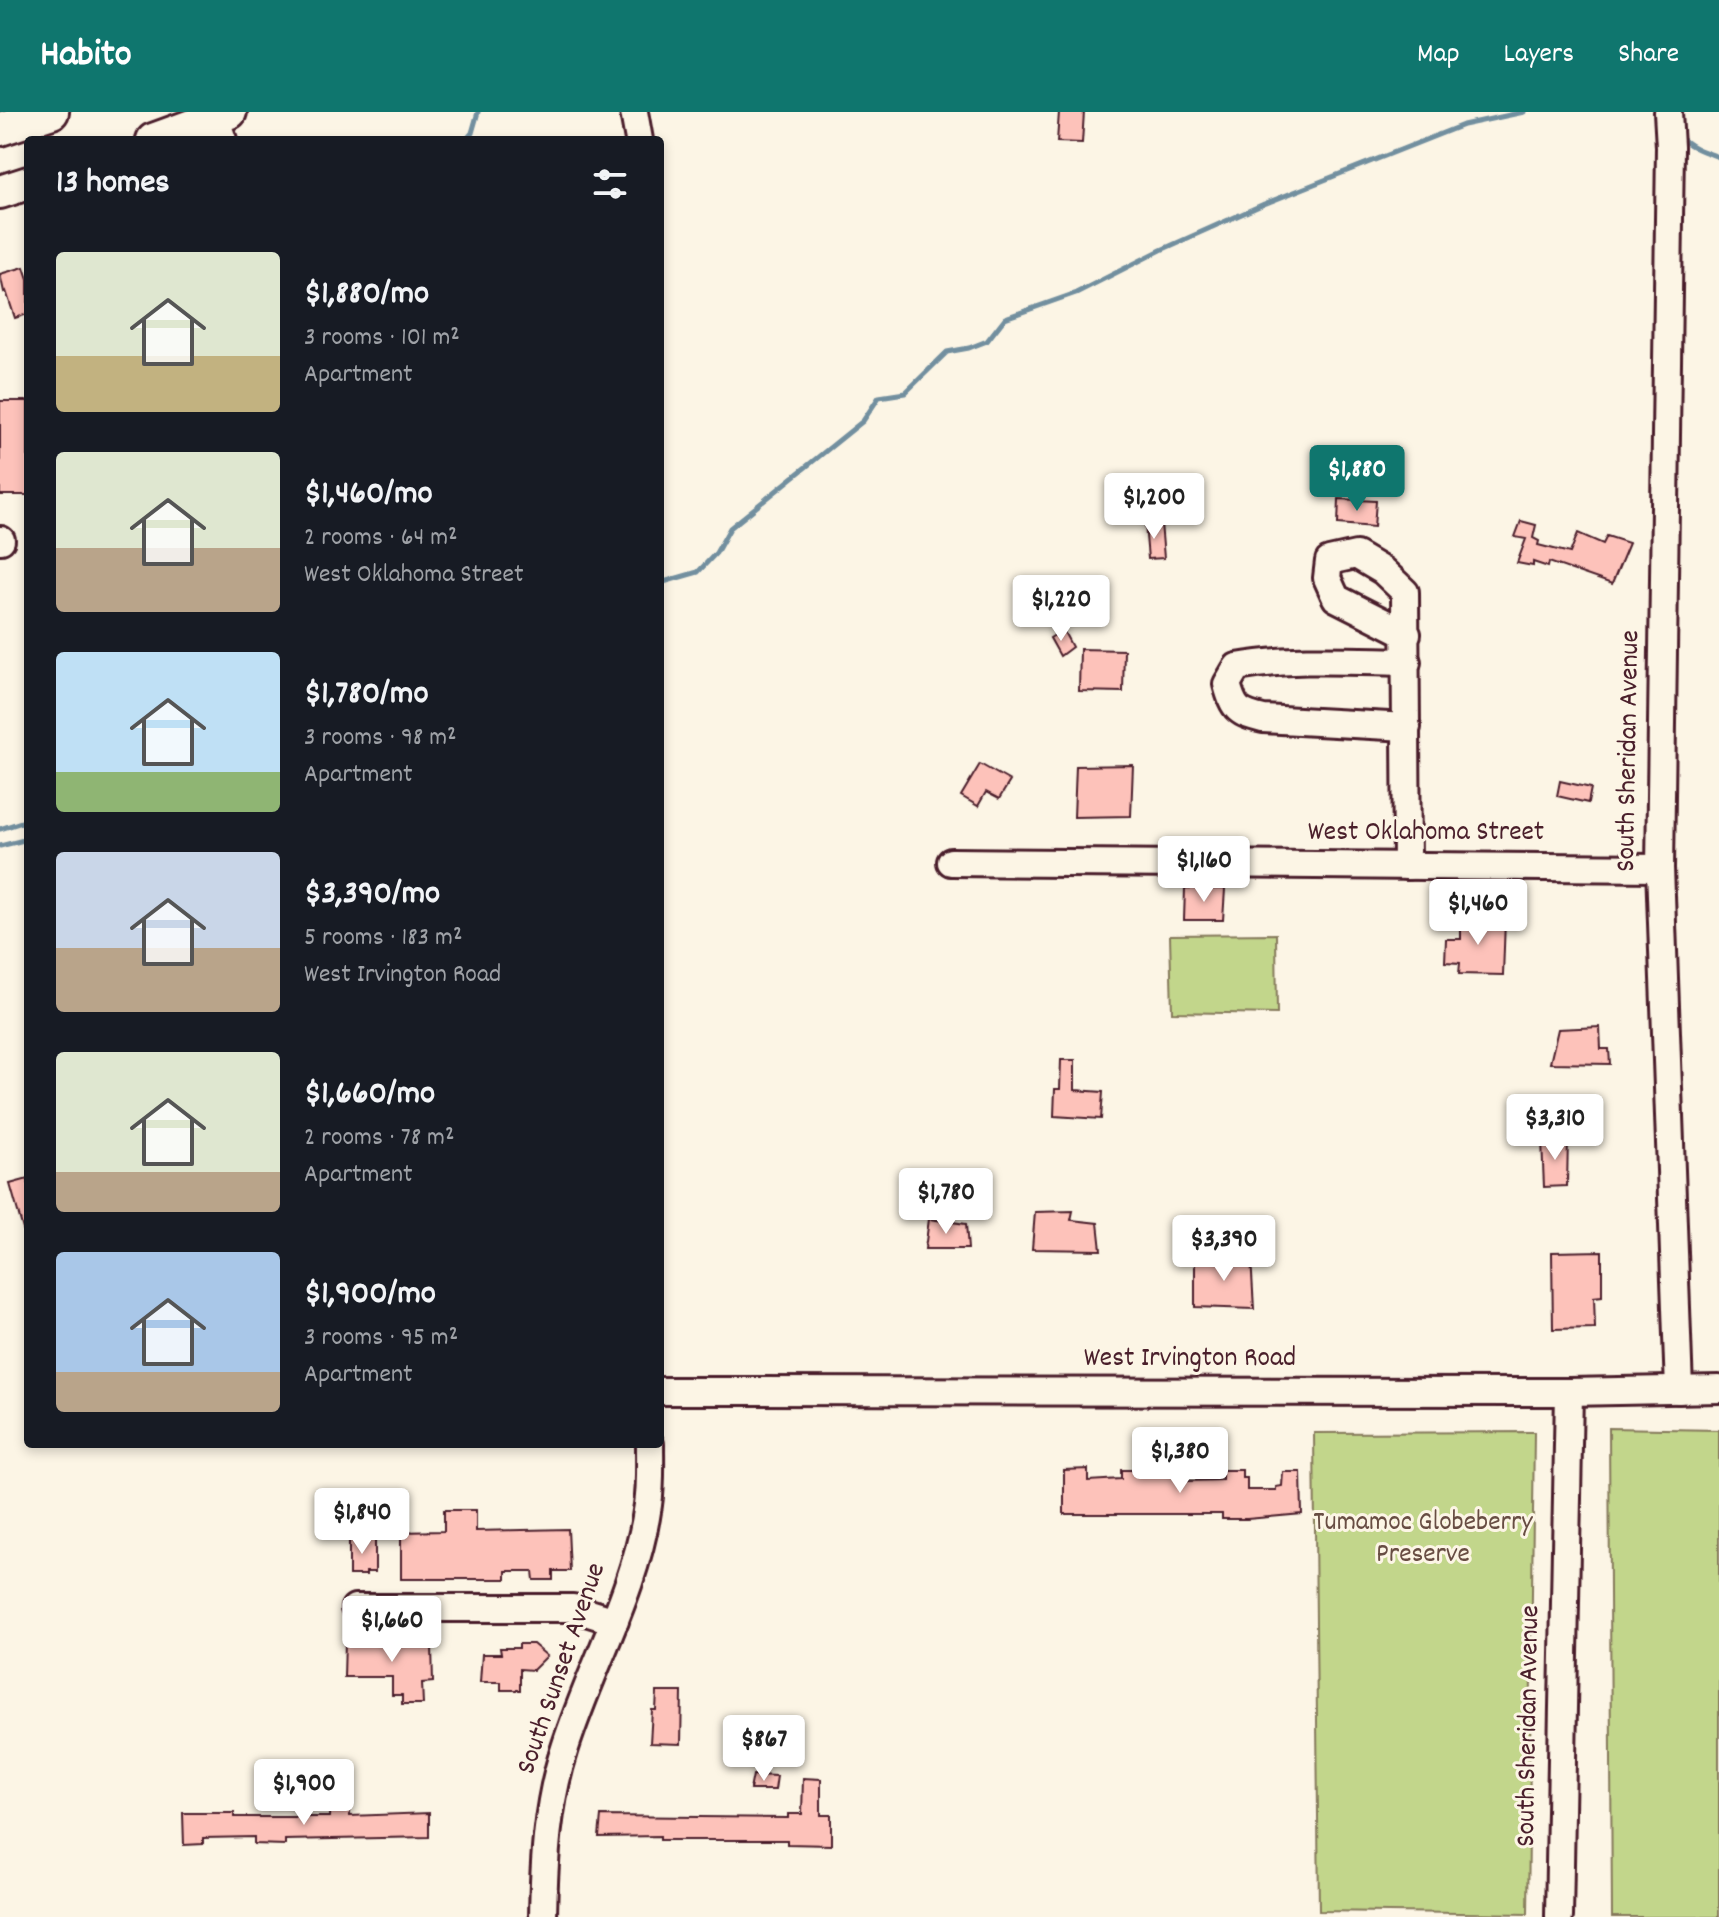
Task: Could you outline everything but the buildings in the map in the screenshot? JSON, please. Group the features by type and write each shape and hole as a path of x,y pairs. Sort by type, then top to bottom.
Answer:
{"main road":[{"path":"0,129 52,112"},
{"path":"169,136 223,123"},
{"path":"0,192 24,184"}],"street":[{"path":"634,112 638,136"},
{"name":"South Sheridan Avenue","path":"1668,112 1660,868 1679,1390"},
{"path":"1407,634 1407,866"},
{"path":"1407,662 1279,661 1237,667 1227,684 1232,702 1243,714 1263,719 1407,727"},
{"name":"West Oklahoma Street","path":"951,862 1660,868"},
{"name":"West Irvington Road","path":"664,1391 1569,1392 1719,1389"},
{"name":"South Sheridan Avenue","path":"1559,1917 1569,1392"},
{"name":"South Sunset Avenue","path":"543,1917 545,1848 564,1748 615,1621 639,1547 648,1505 650,1448"},
{"path":"355,1608 573,1608 615,1621"}],"green space":[{"path":"1276,934 1277,1014 1172,1012 1170,935"},
{"name":"Tumamoc Globeberry Preserve","path":"1609,1428 1719,1430 1719,1917 1612,1917"},
{"name":"Tumamoc Globeberry Preserve","path":"1534,1432 1528,1914 1319,1911 1314,1433"}],"waterway":[{"path":"469,136 478,112"},
{"path":"664,582 698,572 716,553 730,528 863,421 879,397 905,393 947,352 987,341 1005,318 1076,293 1161,250 1264,204 1463,125 1524,112"},
{"path":"1679,135 1692,146 1719,157"},
{"path":"0,829 24,821"},
{"path":"0,846 24,840"}]}
